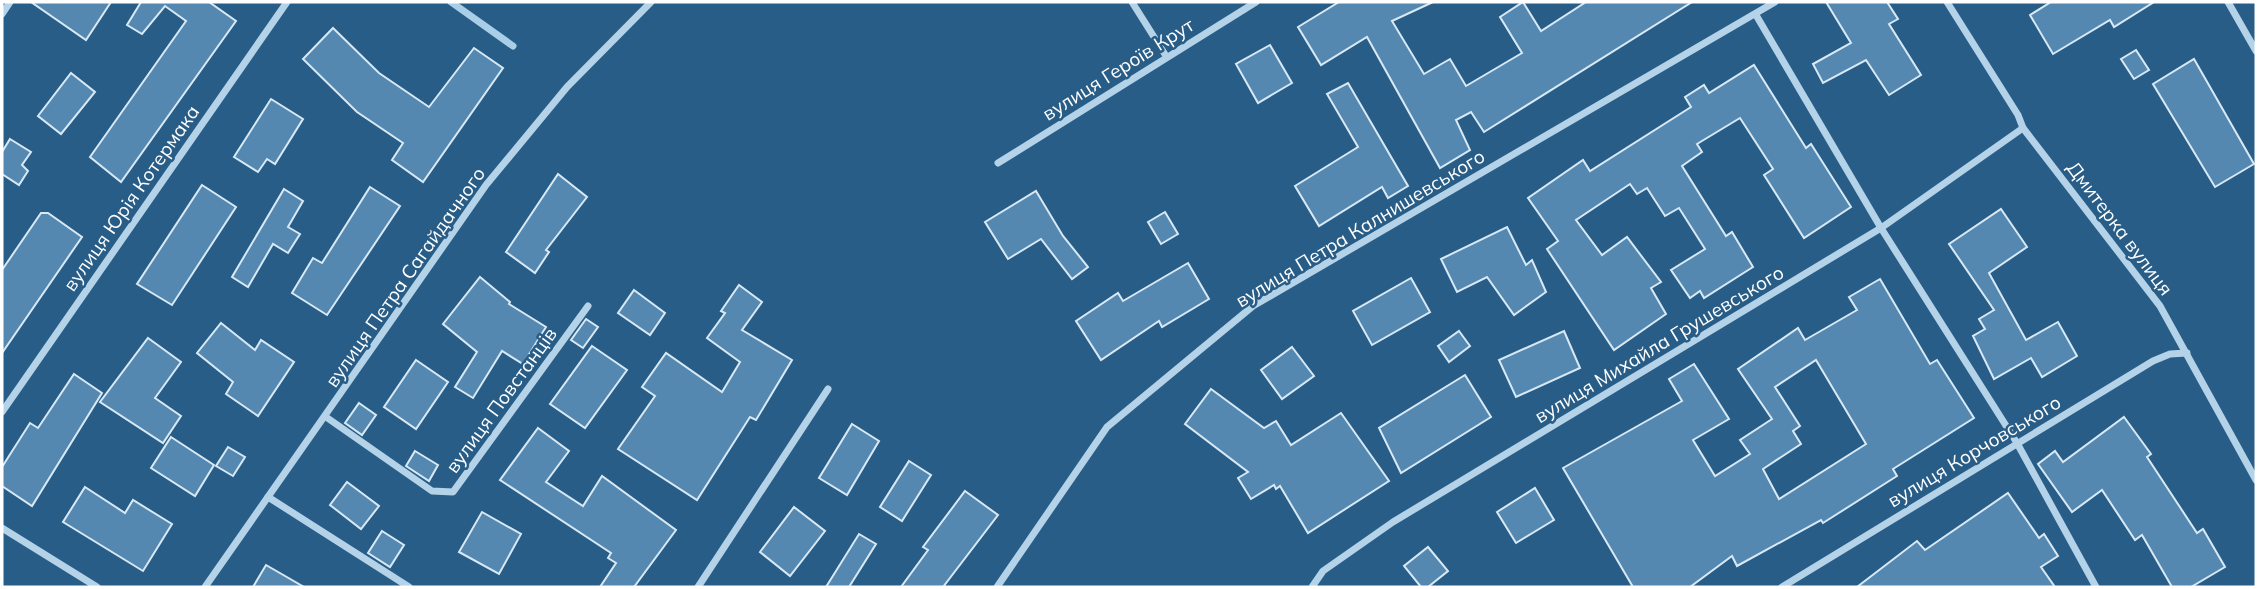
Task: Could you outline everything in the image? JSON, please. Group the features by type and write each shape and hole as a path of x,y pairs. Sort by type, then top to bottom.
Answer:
{"street":[{"path":"2,14 10,2"},
{"name":"вулиця Юрія Котермака","path":"2,412 287,2"},
{"name":"вулиця Петра Сагайдачного","path":"205,587 486,186 567,87 651,2"},
{"path":"1132,2 1166,56"},
{"name":"вулиця Героїв Крут","path":"998,163 1256,2"},
{"name":"вулиця Петра Калнишевського","path":"997,587 1107,427 1253,306 1775,2"},
{"name":"Дмитерка вулиця","path":"1947,2 2024,128 2160,306 2256,480"},
{"path":"2228,2 2256,51"},
{"path":"1756,15 1881,228 2017,443 2096,587"},
{"name":"вулиця Михайла Грушевського","path":"1312,587 1323,571 1393,522 1881,228 2024,128"},
{"name":"вулиця Повстанців","path":"326,417 432,491 453,492 589,306"},
{"name":"вулиця Корчовського","path":"1782,587 2153,361 2170,354 2187,353"},
{"path":"698,587 828,388"},
{"path":"268,497 409,587"},
{"path":"2,527 97,587"}],"building":[{"path":"31,2 111,2 86,40"},
{"path":"141,2 209,2 236,21 121,182 90,157 186,21 165,6 142,34 127,25"},
{"path":"1339,2 1433,2 1392,21 1424,74 1450,59 1466,86 1522,53 1500,17 1523,2 1541,31 1586,2 1692,2 1484,132 1471,112 1456,120 1470,150 1440,168 1367,37 1321,65 1298,27"},
{"path":"1826,2 1887,2 1898,19 1889,24 1921,75 1889,95 1866,60 1823,83 1813,64 1851,43"},
{"path":"2051,2 2154,2 2114,27 2110,20 2053,54 2030,15"},
{"path":"333,28 379,73 429,107 474,48 503,68 423,182 392,160 403,143 357,112 303,59"},
{"path":"1270,45 1292,83 1258,103 1236,64"},
{"path":"2136,50 2149,70 2134,79 2121,59"},
{"path":"2194,59 2254,164 2215,187 2153,84"},
{"path":"1754,65 1806,148 1811,144 1851,207 1804,238 1764,175 1773,169 1740,118 1697,144 1702,152 1682,166 1726,236 1732,232 1753,267 1704,298 1700,291 1690,298 1671,270 1705,249 1679,208 1665,216 1647,188 1637,194 1630,184 1576,220 1602,255 1627,237 1661,282 1651,288 1666,314 1614,350 1547,249 1558,241 1528,198 1583,160 1590,171 1691,107 1685,97 1704,85 1709,93"},
{"path":"71,73 95,92 61,134 38,116"},
{"path":"1348,83 1408,186 1388,198 1382,187 1319,226 1295,186 1358,147 1327,94"},
{"path":"271,99 303,119 275,164 267,159 258,172 234,157"},
{"path":"10,139 31,152 22,165 28,171 19,185 2,174 2,152"},
{"path":"558,174 587,197 546,250 549,252 535,273 506,252"},
{"path":"202,185 236,207 172,305 137,284"},
{"path":"370,187 400,206 327,315 292,293 313,258 322,263"},
{"path":"284,189 303,201 288,227 300,234 288,253 273,244 248,287 232,277"},
{"path":"1036,191 1063,236 1088,267 1072,279 1041,239 1008,259 985,222"},
{"path":"2001,209 2027,247 1989,273 2026,340 2058,322 2077,356 2042,377 2031,358 1994,379 1973,336 1985,329 1979,319 1994,310 1949,244"},
{"path":"1165,212 1178,234 1161,244 1148,222"},
{"path":"41,213 48,213 82,237 2,353 2,270"},
{"path":"1507,227 1526,265 1532,260 1546,292 1514,315 1487,277 1457,292 1441,259"},
{"path":"1188,263 1209,299 1162,327 1159,321 1101,360 1076,321 1118,293 1123,301"},
{"path":"480,277 510,302 509,304 546,327 523,364 502,351 473,398 455,387 477,352 443,324"},
{"path":"1411,278 1430,312 1372,345 1353,311"},
{"path":"1880,279 1930,364 1937,360 1974,418 1893,469 1897,476 1823,523 1821,520 1737,566 1732,556 1690,587 1633,587 1563,468 1682,401 1669,379 1694,364 1729,419 1693,440 1715,476 1750,454 1740,440 1772,419 1738,369 1798,328 1805,340 1857,310 1849,297","holes":["1816,360 1866,444 1779,499 1763,469 1801,444 1793,431 1800,426 1775,387"]},
{"path":"739,285 762,302 742,330 792,360 756,420 750,417 697,500 618,449 655,396 642,387 666,353 722,392 740,362 707,338 725,313 721,311"},
{"path":"634,290 665,313 650,335 618,313"},
{"path":"586,319 598,327 583,348 571,340"},
{"path":"221,323 255,350 261,340 294,362 258,416 226,394 233,382 197,353"},
{"path":"1459,331 1470,346 1449,362 1438,346"},
{"path":"1564,331 1580,368 1516,397 1499,360"},
{"path":"148,338 181,362 155,398 181,416 163,443 100,402"},
{"path":"592,346 627,370 585,428 550,404"},
{"path":"1292,347 1314,376 1282,399 1261,370"},
{"path":"416,360 448,382 416,429 384,407"},
{"path":"74,374 102,393 32,506 2,486 2,467 30,423 38,428"},
{"path":"1465,375 1491,417 1401,473 1379,428"},
{"path":"1211,389 1264,428 1276,421 1291,445 1341,413 1389,481 1308,533 1280,486 1276,489 1274,485 1251,499 1238,478 1248,472 1185,424"},
{"path":"359,403 376,415 362,435 345,423"},
{"path":"2124,417 2151,454 2147,457 2197,533 2203,529 2225,567 2191,587 2172,587 2142,535 2135,540 2102,490 2072,512 2038,464 2055,451 2063,462"},
{"path":"852,424 879,441 847,495 819,478"},
{"path":"538,428 569,451 546,482 583,506 602,476 676,530 634,587 600,587 616,563 608,558 611,553 500,480"},
{"path":"171,437 214,465 195,496 151,468"},
{"path":"228,447 245,457 233,476 216,466"},
{"path":"415,451 438,465 429,481 406,466"},
{"path":"909,461 931,475 902,521 880,507"},
{"path":"347,482 379,506 361,529 330,505"},
{"path":"85,487 125,513 133,500 172,524 143,571 63,522"},
{"path":"1535,488 1554,520 1516,543 1497,512"},
{"path":"965,491 998,515 943,587 901,587 928,550 923,547"},
{"path":"2008,493 2039,538 2044,534 2058,556 2041,567 2055,587 1857,587 1917,541 1925,550"},
{"path":"794,507 825,531 790,576 760,552"},
{"path":"482,512 521,534 499,574 459,552"},
{"path":"382,531 404,545 390,567 368,553"},
{"path":"859,534 876,544 849,587 826,587"},
{"path":"1428,547 1448,571 1428,587 1421,587 1404,566"},
{"path":"266,565 304,587 253,587"}],"waterway":[{"path":"451,2 513,46"}]}
